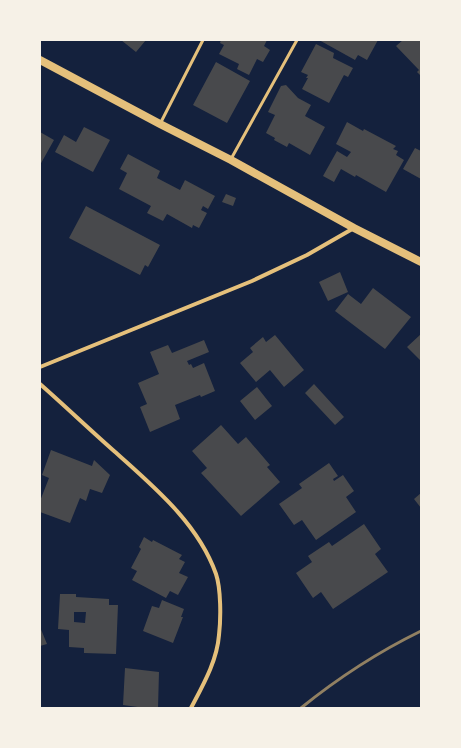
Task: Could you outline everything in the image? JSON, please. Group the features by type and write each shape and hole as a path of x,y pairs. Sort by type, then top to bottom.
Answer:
{"main road":[{"path":"40,60 231,160 354,228 421,262"}],"street":[{"path":"40,367 252,281 307,255 354,228"},
{"path":"40,384 149,482 177,511 206,552 216,576 220,602 219,636 212,667 191,708"}],"lane":[{"path":"160,124 203,40"},
{"path":"231,160 297,40"}],"building":[{"path":"121,40 146,40 136,52"},
{"path":"221,40 267,40 264,46 270,50 263,62 257,59 249,75 237,69 239,64 219,54 224,45 220,43"},
{"path":"319,40 378,40 367,60 358,55 355,60"},
{"path":"403,40 421,40 421,76 417,72 419,70 396,46"},
{"path":"316,44 334,53 333,58 353,68 348,77 344,75 329,103 302,89 308,75 301,72"},
{"path":"216,62 250,81 227,123 193,105"},
{"path":"286,85 298,98 311,105 305,116 325,127 310,155 289,143 287,147 274,140 275,138 266,133 275,115 268,112 281,86"},
{"path":"347,122 396,146 393,149 398,151 396,155 404,160 386,192 356,175 355,177 341,169 334,182 323,176 337,151 347,157 351,152 336,144"},
{"path":"84,127 110,140 93,172 55,152 64,135 76,142"},
{"path":"40,132 54,140 40,165"},
{"path":"415,148 421,151 421,179 403,169"},
{"path":"128,154 160,171 157,178 180,190 185,180 215,196 208,209 203,206 201,210 207,213 199,228 193,225 192,228 167,214 163,221 147,213 151,206 119,189 127,173 120,169"},
{"path":"226,194 236,198 233,206 222,202"},
{"path":"86,206 160,245 148,267 145,265 140,275 69,238"},
{"path":"340,272 348,292 328,301 319,282"},
{"path":"373,288 411,317 385,349 335,311 348,294 361,304"},
{"path":"421,334 421,361 407,347"},
{"path":"275,335 304,370 284,387 270,370 256,382 240,363 253,352 250,348 263,337 266,342"},
{"path":"204,340 209,352 187,361 193,368 204,363 215,391 175,405 180,419 150,432 140,407 147,404 138,383 159,374 150,352 168,345 172,353"},
{"path":"314,384 344,417 335,425 305,393"},
{"path":"257,387 272,406 255,420 240,401"},
{"path":"221,425 238,444 246,437 270,465 267,467 280,482 241,516 201,473 207,468 192,451"},
{"path":"51,450 92,466 94,460 110,475 102,493 90,489 86,501 80,498 70,523 40,512 40,501 49,478 42,475"},
{"path":"329,463 338,476 333,479 334,481 343,475 354,491 346,497 356,512 316,540 302,520 294,525 279,504 302,488 299,484"},
{"path":"421,493 421,508 414,499"},
{"path":"364,524 381,549 375,554 388,572 333,609 321,592 313,598 296,573 312,562 308,556 329,542 332,546"},
{"path":"144,537 182,555 179,559 185,562 179,573 188,577 178,595 170,591 166,598 132,580 137,571 131,568 141,549 139,547"},
{"path":"60,594 76,594 76,597 109,599 109,605 118,605 116,654 84,653 84,648 69,647 69,630 58,629","holes":["74,612 86,612 85,623 74,622"]},
{"path":"162,600 184,609 181,617 183,617 173,643 143,631 152,606 159,608"},
{"path":"40,627 47,644 40,646"},
{"path":"125,668 159,672 158,708 123,705"}],"railway":[{"path":"301,708 329,686 359,666 421,631"}]}
